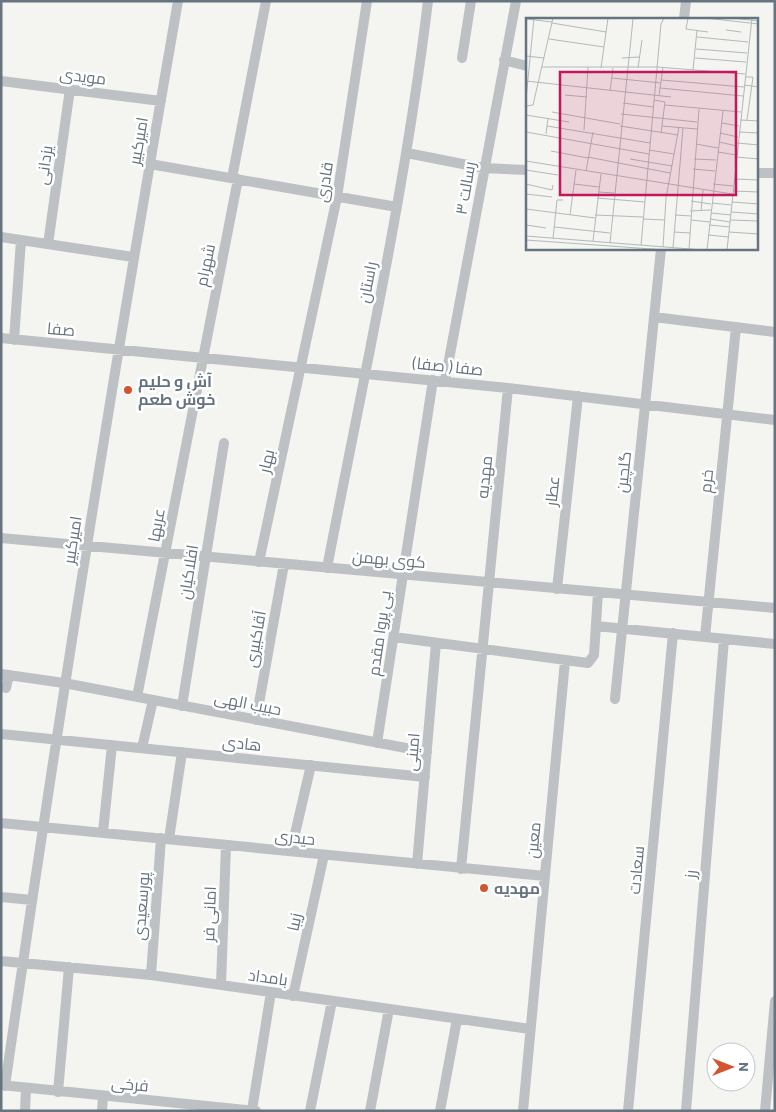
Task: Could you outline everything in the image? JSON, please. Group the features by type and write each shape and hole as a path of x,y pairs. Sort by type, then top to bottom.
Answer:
{"street":[{"name":"امیرکبیر","path":"3,1086 86,546 133,258 178,1"},
{"name":"شهرام","path":"202,357 266,1"},
{"name":"قادری","path":"302,367 338,197 367,1"},
{"name":"راستان","path":"327,568 407,153 428,1"},
{"path":"462,58 471,1"},
{"name":"رسالت ۳","path":"445,381 483,168 516,1"},
{"path":"684,18 686,1"},
{"path":"504,60 526,66"},
{"name":"مویدی","path":"1,81 160,101"},
{"name":"یزدانی","path":"48,244 70,89"},
{"path":"407,153 483,168 526,170"},
{"path":"150,164 397,207"},
{"path":"758,173 775,173"},
{"path":"1,237 133,258"},
{"path":"14,340 21,240"},
{"name":"گلچین","path":"616,699 661,250"},
{"path":"654,317 775,332"},
{"name":"خرم","path":"705,636 736,327"},
{"name":"صفا","path":"1,338 118,349"},
{"name":"صفا ( صفا)","path":"118,349 445,381 775,420"},
{"name":"عربها","path":"137,697 202,357"},
{"name":"بهار","path":"259,562 302,367"},
{"name":"بی پروا مقدم","path":"378,743 433,380"},
{"name":"مهدیه","path":"461,869 508,388"},
{"name":"عطار","path":"557,589 578,396"},
{"name":"افلاکیان","path":"182,706 224,442"},
{"name":"کوی بهمن","path":"1,538 775,608"},
{"name":"آقاکبیری","path":"256,720 284,564"},
{"path":"394,638 483,648 582,663 592,660 598,593"},
{"path":"596,626 622,627 775,644"},
{"name":"سعادت","path":"628,1111 673,633"},
{"name":"رز","path":"686,1111 724,639"},
{"name":"امینی","path":"417,864 436,643"},
{"name":"معین","path":"523,1111 565,661"},
{"path":"5,674 6,688"},
{"name":"حبیب الهی","path":"5,674 64,683 427,752"},
{"path":"142,748 153,700"},
{"name":"هادی","path":"1,734 425,777"},
{"path":"103,832 112,745"},
{"name":"پورسعیدی","path":"151,975 165,839 182,752"},
{"path":"292,851 310,765"},
{"name":"حیدری","path":"1,823 545,876"},
{"name":"امانی فر","path":"221,985 226,845"},
{"name":"زیبا","path":"293,996 324,855"},
{"path":"1,897 32,900"},
{"name":"بامداد","path":"1,961 151,975 530,1029"},
{"path":"58,1092 69,967"},
{"path":"252,1110 271,992"},
{"path":"310,1111 332,1001"},
{"path":"765,1111 775,1001"},
{"path":"370,1111 389,1009"},
{"path":"440,1111 457,1019"},
{"name":"فرخی","path":"3,1086 256,1111"},
{"path":"25,1111 26,1088"},
{"path":"102,1111 103,1097"}],"place":[{"name":"آش و حلیم خوش طعم","path":"128,390"},
{"name":"مهدیه","path":"484,888"}]}
